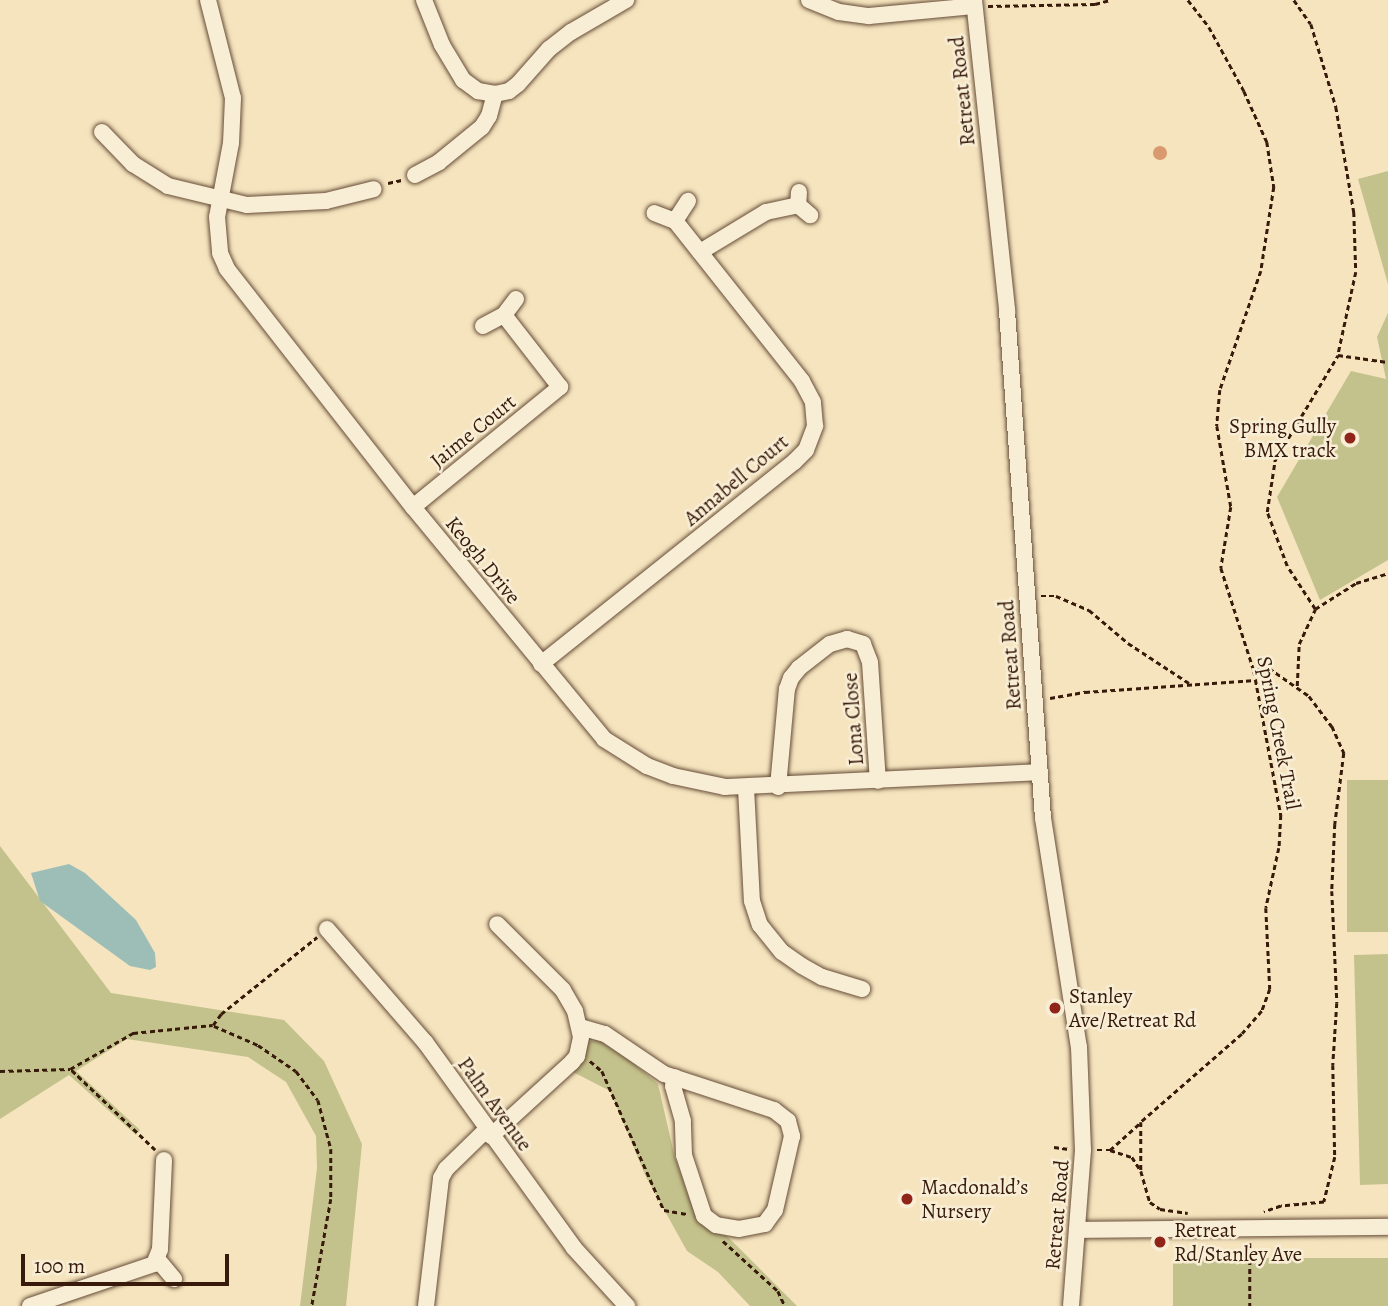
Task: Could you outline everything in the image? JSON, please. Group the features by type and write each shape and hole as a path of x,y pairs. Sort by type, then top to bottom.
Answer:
{"street":[{"name":"Keogh Drive","path":"208,0 233,98 231,143 217,217 220,253 234,281 412,507 585,720 604,739 623,752 673,776 746,788 1040,772"},
{"path":"424,0 442,45 463,80 478,91 495,94 509,91 519,84 549,49 582,24 622,1"},
{"path":"809,0 839,12 869,16 974,4"},
{"name":"Retreat Road","path":"974,4 1007,311 1040,772 1050,869 1076,1017 1083,1150 1070,1306"},
{"path":"415,175 439,162 482,127 489,116 495,94"},
{"path":"102,132 133,164 168,186 247,205 293,205 326,201 374,187"},
{"path":"654,213 675,220 688,201"},
{"path":"700,252 766,212 802,204"},
{"name":"Annabell Court","path":"541,664 794,462 812,439 815,415 813,401 802,380 675,220"},
{"path":"483,326 503,315 516,299"},
{"name":"Jaime Court","path":"412,507 560,387 503,315"},
{"name":"Lona Close","path":"778,787 787,689 792,678 799,668 830,644 847,639 863,644 870,662 878,781"},
{"path":"746,788 751,887 760,925 782,952 802,966 822,977 862,989"},
{"path":"426,1306 441,1178 446,1169 577,1056 580,1027 575,1011 563,990 497,924"},
{"name":"Palm Avenue","path":"327,929 425,1042 574,1248 627,1306"},
{"path":"580,1027 605,1034 655,1069 774,1110 788,1121 792,1136 775,1210 765,1224 739,1229 716,1225 704,1216 684,1155 683,1121 673,1086 675,1077"},
{"path":"164,1160 158,1260 174,1279"},
{"path":"1077,1230 1250,1222 1388,1227"},
{"path":"30,1306 138,1272 158,1260"}],"path":[{"path":"974,4 1035,7 1096,4 1110,0"},
{"name":"Spring Creek Trail","path":"1110,1150 1241,1034 1262,1011 1270,989 1266,908 1279,848 1281,815 1254,671 1221,568 1231,507 1217,426 1220,390 1261,271 1275,187 1267,142 1244,91 1209,27 1188,0"},
{"path":"1294,0 1311,24 1336,107 1354,212 1356,272 1338,355 1275,460 1267,512 1287,566 1315,609"},
{"path":"374,187 415,175"},
{"path":"1338,355 1388,362"},
{"path":"1297,687 1299,644 1315,609 1356,583 1388,573"},
{"path":"1027,596 1056,596 1089,610 1128,643 1190,684"},
{"path":"1250,1306 1250,1222 1281,1206 1324,1202 1335,1157 1333,1065 1337,1003 1332,891 1335,824 1344,753 1332,726 1309,696 1269,668 1254,671"},
{"path":"1035,701 1085,692 1256,680"},
{"path":"213,1025 221,1014 327,929"},
{"path":"0,1071 70,1069 133,1033 213,1025 258,1045 296,1071 318,1100 331,1149 331,1199 312,1306"},
{"path":"577,1056 596,1064 602,1070 664,1210 690,1216"},
{"path":"70,1069 164,1160"},
{"path":"1141,1122 1141,1171 1147,1195 1154,1206 1166,1211 1195,1214"},
{"path":"1083,1150 1110,1150 1132,1157 1141,1171"},
{"path":"717,1238 778,1291 785,1306"}],"shaded area":[{"path":"1388,171 1388,284 1358,179"},
{"name":"Spring Gully BMX track","path":"1388,313 1388,560 1320,600 1277,497 1351,371 1386,379 1377,337"},
{"path":"1347,780 1388,780 1388,932 1347,932"},
{"path":"0,846 111,993 284,1020 324,1061 362,1144 346,1306 300,1306 317,1168 316,1136 286,1082 248,1057 127,1039 76,1071 140,1130 136,1135 69,1075 0,1119"},
{"path":"1388,954 1388,1184 1360,1185 1354,955"},
{"path":"597,1039 612,1046 658,1084 675,1158 696,1216 710,1230 727,1236 797,1306 750,1306 718,1272 687,1251 646,1177 610,1091 573,1072 587,1043"},
{"path":"1173,1258 1388,1258 1388,1306 1173,1306"}],"water":[{"path":"69,864 85,873 136,920 155,953 156,967 150,970 130,966 40,901 31,873"}],"building":[{"path":"1157,146 1163,146 1167,153 1163,160 1157,160 1153,156 1153,150"}],"place":[{"name":"Spring Gully BMX track","path":"1350,438"},
{"name":"Stanley Ave/Retreat Rd","path":"1055,1008"},
{"name":"Macdonald’s Nursery","path":"907,1199"},
{"name":"Retreat Rd/Stanley Ave","path":"1160,1242"}]}
